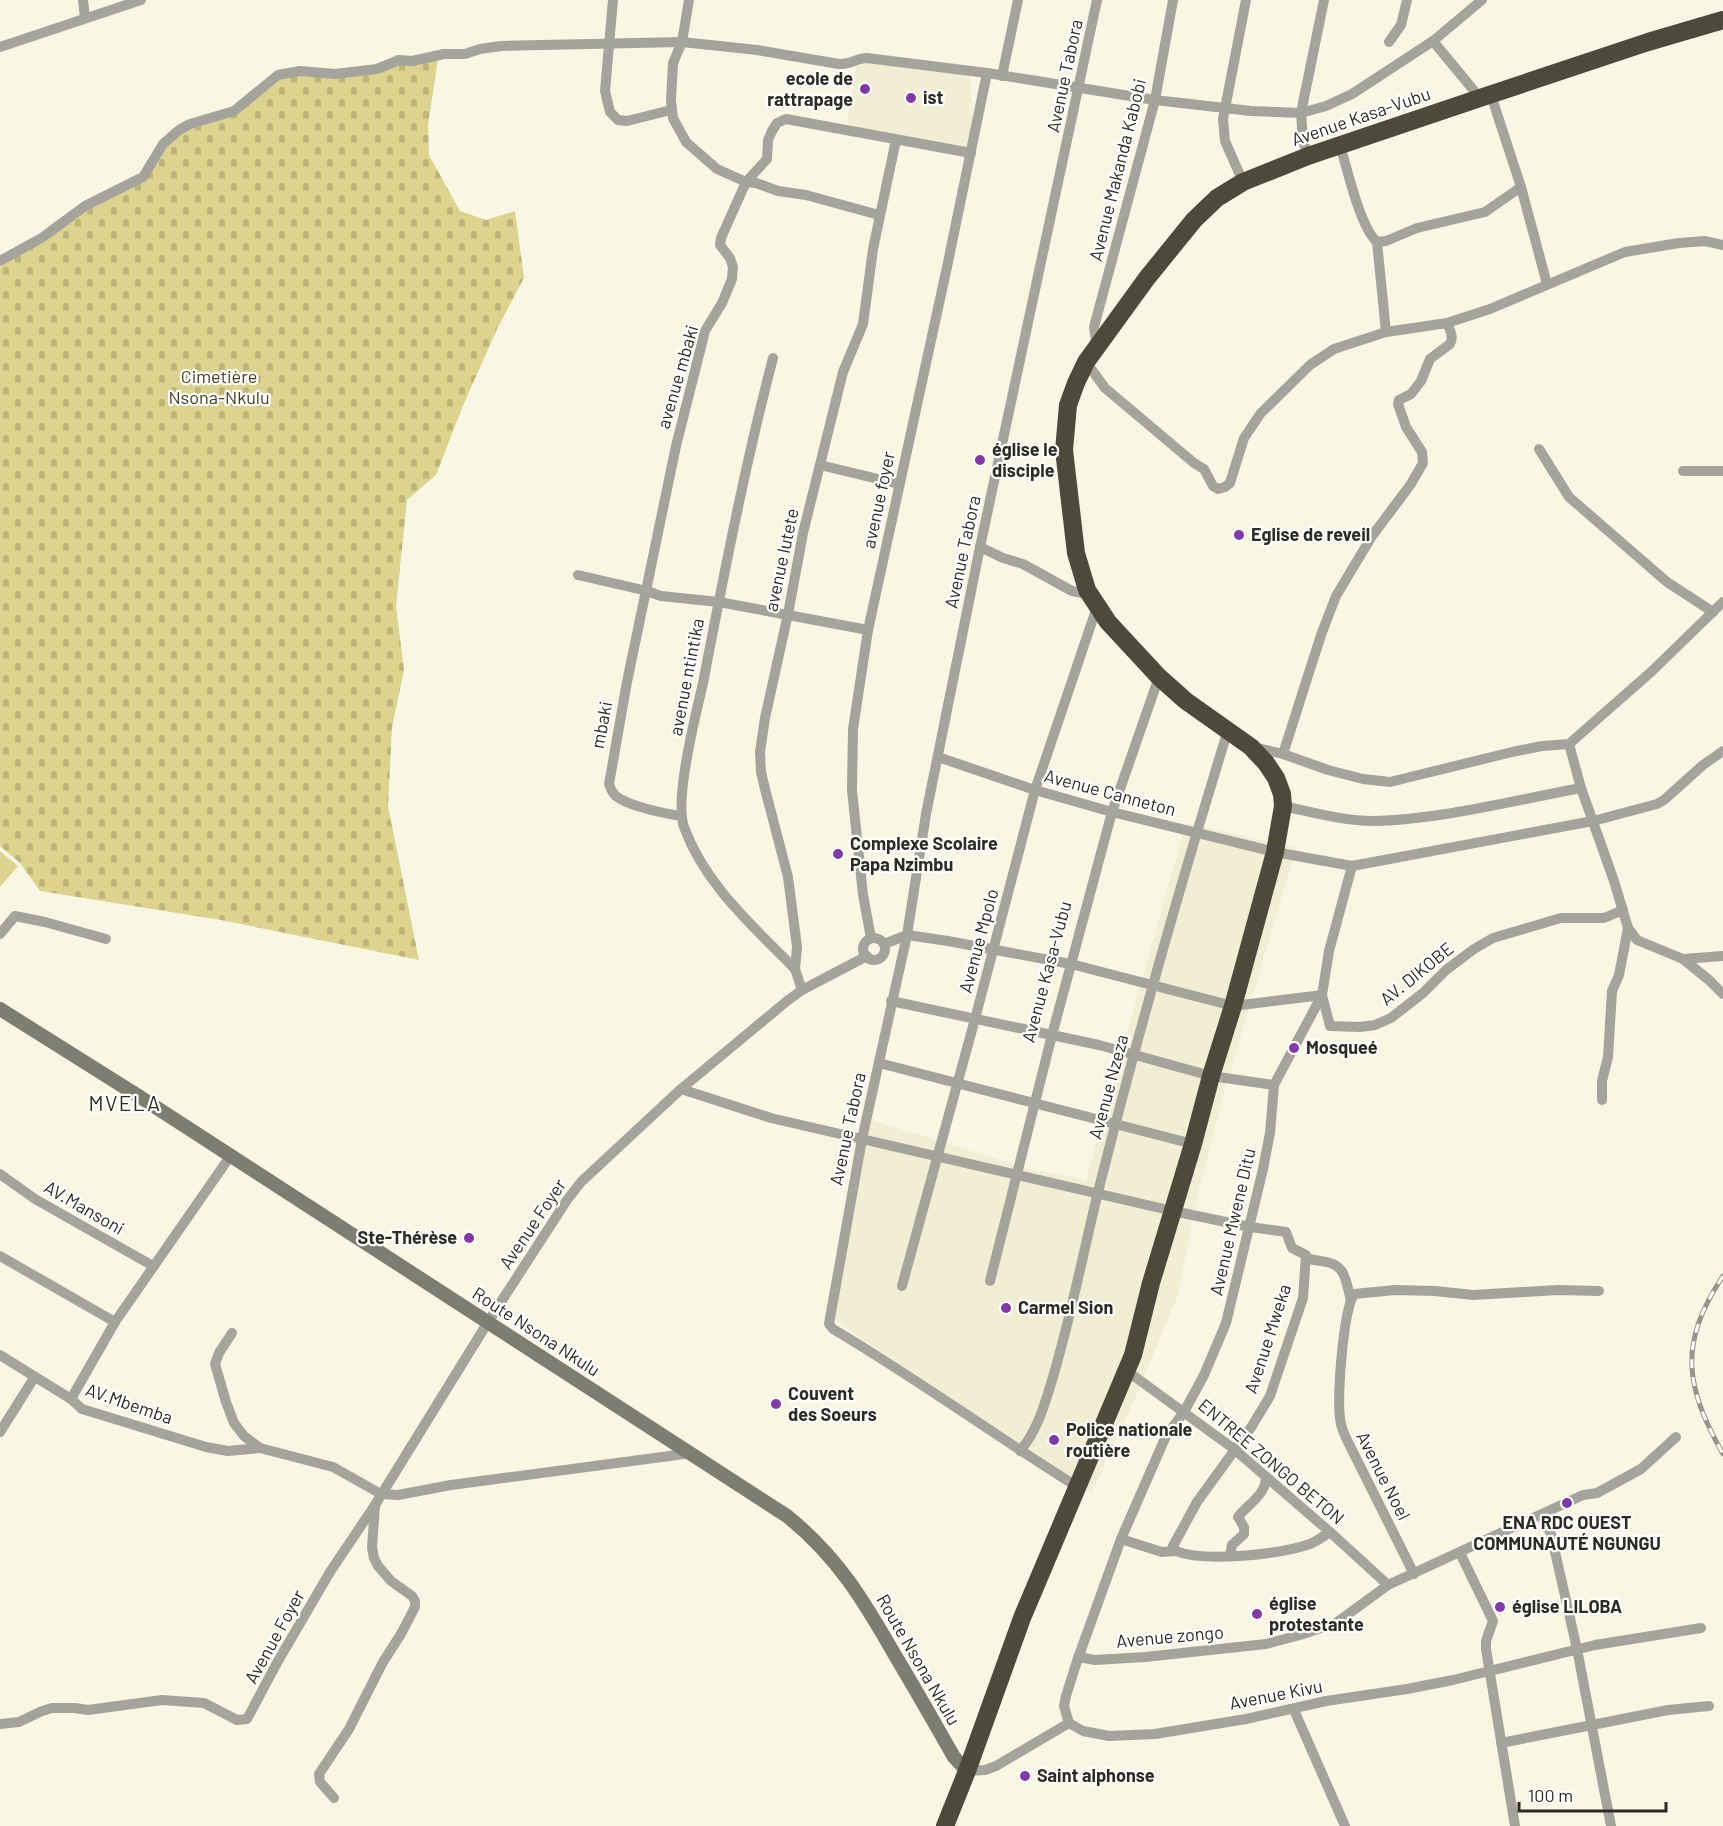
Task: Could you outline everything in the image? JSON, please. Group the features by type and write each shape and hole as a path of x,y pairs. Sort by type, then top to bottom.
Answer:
{"highway":[{"name":"Avenue Kasa-Vubu","path":"1283,806 1282,794 1276,778 1266,763 1251,747 1186,701 1159,677 1136,654 1097,607 1087,590 1076,553 1064,450 1068,405 1076,383 1092,355 1147,278 1194,220 1217,198 1243,182 1340,145 1648,42 1723,20"},
{"path":"945,1826 1022,1618 1076,1486 1127,1371 1193,1144 1210,1076 1233,1006 1275,852 1283,806"}],"street":[{"path":"83,0 85,18"},
{"path":"0,47 141,0"},
{"path":"613,0 605,91 606,101 613,116 618,120 627,121 671,110"},
{"path":"689,0 682,42 674,63 671,110 686,142 717,169 746,182 756,183 777,191 806,195 879,215"},
{"path":"1002,76 1018,0"},
{"name":"Avenue Tabora","path":"1020,1451 874,1353 833,1329 829,1321 862,1139 907,935 926,814 980,547 1097,0"},
{"name":"Avenue Makanda Kabobi","path":"1092,355 1095,327 1155,100 1173,0"},
{"path":"1243,182 1225,141 1223,130 1225,107 1236,62 1246,0"},
{"path":"1308,156 1301,126 1302,113 1324,0"},
{"path":"1389,42 1401,25 1407,0"},
{"path":"0,261 43,237 85,206 144,177 163,144 179,130 190,124 234,111 278,75 300,71 335,74 377,69 399,60 412,61 444,54 465,54 480,48 501,46 682,42 757,50 839,64 850,64 867,58 987,73 1155,100 1251,111 1302,113 1326,106 1352,94 1433,41 1482,0"},
{"path":"1433,41 1485,97 1521,187 1547,284"},
{"name":"avenue foyer","path":"871,938 863,895 852,790 853,729 868,630 987,73"},
{"name":"avenue mbaki","path":"647,591 676,446 705,332 722,303 732,279 733,267 730,258 720,244 721,238 746,182 767,159 768,140 772,131 777,123 786,119 896,140"},
{"path":"896,140 971,153"},
{"name":"avenue lutete","path":"802,990 795,969 797,947 788,877 761,772 760,752 803,533 843,372 863,324 879,215 896,140"},
{"path":"1340,145 1358,207 1371,237 1377,242 1386,332"},
{"path":"1377,242 1386,241 1417,228 1485,212 1521,187"},
{"path":"1092,355 1105,388 1204,469 1213,486 1218,489 1230,483 1244,438 1261,413 1310,365 1334,349 1386,332 1447,323 1490,309 1626,252 1705,241 1723,245"},
{"path":"1283,754 1321,635 1336,596 1372,536 1411,484 1423,463 1422,452 1406,426 1398,400 1411,394 1421,381 1430,359 1450,344 1452,334 1447,323"},
{"name":"avenue ntintika","path":"773,358 732,529 687,764 682,816 684,827 706,872 738,912 795,969"},
{"path":"1539,449 1569,497 1667,582 1713,612"},
{"path":"820,465 899,484"},
{"path":"1683,471 1723,471"},
{"path":"980,547 1028,566 1072,591 1082,593 1087,590"},
{"path":"578,575 661,596 719,602 868,630"},
{"name":"mbaki","path":"647,591 629,673 609,784 612,792 625,802 664,814 682,816"},
{"path":"1251,747 1283,754 1328,770 1363,779 1390,782 1512,752 1569,744 1644,679 1723,602"},
{"name":"Avenue Mpolo","path":"902,1286 1035,790 1097,607"},
{"name":"Avenue Kasa-Vubu","path":"990,1281 1052,1035 1112,812 1159,677"},
{"name":"Avenue Nzeza","path":"1020,1451 1036,1425 1061,1349 1134,1055 1196,834 1228,730"},
{"path":"1569,744 1581,788 1628,928 1637,940 1683,959 1723,994"},
{"path":"891,1001 1052,1035 1210,1076 1274,1086 1322,995 1329,951 1352,866 1593,822 1664,800 1703,765 1723,751"},
{"name":"Avenue Canneton","path":"938,757 1035,790 1112,812 1275,852 1352,866"},
{"path":"1283,806 1354,820 1374,821 1459,811 1581,788"},
{"name":"AV. DIKOBE","path":"1322,995 1330,1026 1349,1028 1375,1025 1405,1008 1424,993 1446,970 1474,949 1494,938 1561,918 1604,918 1623,910"},
{"path":"0,934 15,916 106,939"},
{"path":"1602,1100 1602,1081 1608,1057 1612,991 1619,975 1628,928"},
{"path":"884,944 907,935 994,949 1071,964 1233,1006 1322,995"},
{"path":"871,938 879,939 884,944 885,951 880,957 873,959 867,956 864,946 871,938"},
{"name":"Avenue Foyer","path":"0,1724 19,1722 52,1708 88,1710 162,1700 204,1703 237,1720 248,1719 278,1661 330,1572 488,1322 581,1182 681,1089 802,990 867,956"},
{"path":"1683,959 1723,956"},
{"path":"1709,980 1723,987"},
{"name":"Route Nsona Nkulu","path":"0,1010 71,1052 788,1516 808,1532 832,1558 858,1592 954,1757 967,1771"},
{"path":"879,1063 1193,1144"},
{"name":"Avenue Mwene Ditu","path":"1069,1723 1065,1701 1078,1657 1121,1539 1166,1436 1184,1412 1204,1375 1226,1323 1270,1133 1274,1086"},
{"path":"681,1089 771,1118 1173,1211 1286,1232 1292,1248 1306,1255 1307,1261 1328,1262 1343,1271 1351,1300"},
{"path":"71,1399 115,1322 231,1155"},
{"name":"AV.Mansoni","path":"0,1174 35,1199 153,1266"},
{"path":"0,1256 115,1322"},
{"name":"Avenue Mweka","path":"1175,1547 1197,1502 1270,1396 1303,1298 1307,1261"},
{"path":"1351,1300 1354,1294 1360,1292 1395,1290 1473,1295 1558,1290 1599,1291"},
{"name":"Avenue Noel","path":"1351,1300 1342,1354 1339,1409 1343,1433 1414,1574"},
{"path":"232,1333 215,1364 234,1423 244,1436 260,1448 333,1467 381,1494 398,1494 692,1453"},
{"name":"AV.Mbemba","path":"0,1356 71,1399 82,1409 206,1447 228,1451 260,1448"},
{"name":"ENTREE ZONGO BETON","path":"1127,1371 1234,1449 1388,1586"},
{"path":"0,1432 34,1378"},
{"name":"Avenue zongo","path":"1078,1657 1095,1659 1145,1657 1266,1644 1335,1623 1388,1586 1582,1495 1597,1493 1641,1469 1676,1437"},
{"path":"1020,1451 1076,1486"},
{"path":"1230,1556 1232,1545 1244,1534 1244,1527 1238,1517 1255,1501 1266,1482 1266,1477"},
{"path":"334,1798 320,1782 319,1774 349,1729 383,1662 415,1607 412,1596 392,1581 374,1558 372,1547 375,1504"},
{"path":"1541,1515 1551,1534 1577,1649 1611,1826"},
{"path":"1121,1539 1162,1552 1175,1547 1193,1556 1230,1556 1297,1547 1312,1543 1330,1532"},
{"path":"1460,1553 1492,1621 1486,1641 1515,1826"},
{"name":"Avenue Kivu","path":"1069,1723 1083,1731 1097,1734 1132,1736 1246,1719 1326,1701 1407,1689 1595,1645 1701,1628"},
{"path":"1501,1743 1668,1710 1709,1706"},
{"path":"1294,1710 1345,1826"},
{"path":"967,1771 985,1770 996,1766 1069,1723"}],"shaded area":[{"name":"ist","path":"867,62 970,74 973,121 967,146 962,148 847,126 856,67"},
{"path":"1186,823 1296,848 1223,1096 1197,1197 1178,1295 1130,1410 1092,1492 837,1322 834,1272 862,1117 1028,1169 1086,1180"}],"green space":[{"name":"Cimetière Nsona-Nkulu","path":"438,59 428,125 429,155 460,211 486,220 515,211 524,278 497,329 462,408 436,475 407,500 396,606 404,670 392,727 388,806 419,960 221,920 40,891 20,863 0,846 0,267 97,204 146,179 165,148 177,134 195,126 217,121 278,78"},
{"path":"0,851 18,866 0,887"}],"railway":[{"path":"1723,1276 1699,1323 1693,1344 1692,1365 1694,1386 1701,1407 1723,1454"}],"place":[{"name":"ecole de rattrapage","path":"865,89"},
{"name":"ist","path":"911,98"},
{"name":"église le disciple","path":"980,460"},
{"name":"Eglise de reveil","path":"1239,535"},
{"name":"Complexe Scolaire Papa Nzimbu","path":"838,854"},
{"name":"Mosqueé","path":"1294,1048"},
{"name":"Ste-Thérèse","path":"469,1238"},
{"name":"Carmel Sion","path":"1006,1308"},
{"name":"Couvent des Soeurs","path":"776,1404"},
{"name":"Police nationale routière","path":"1054,1440"},
{"name":"ENA RDC OUEST COMMUNAUTÉ NGUNGU","path":"1567,1503"},
{"name":"église LILOBA","path":"1500,1607"},
{"name":"église protestante","path":"1257,1614"},
{"name":"Saint alphonse","path":"1025,1776"}],"district":[{"name":"MVELA","path":"125,1104"}]}
